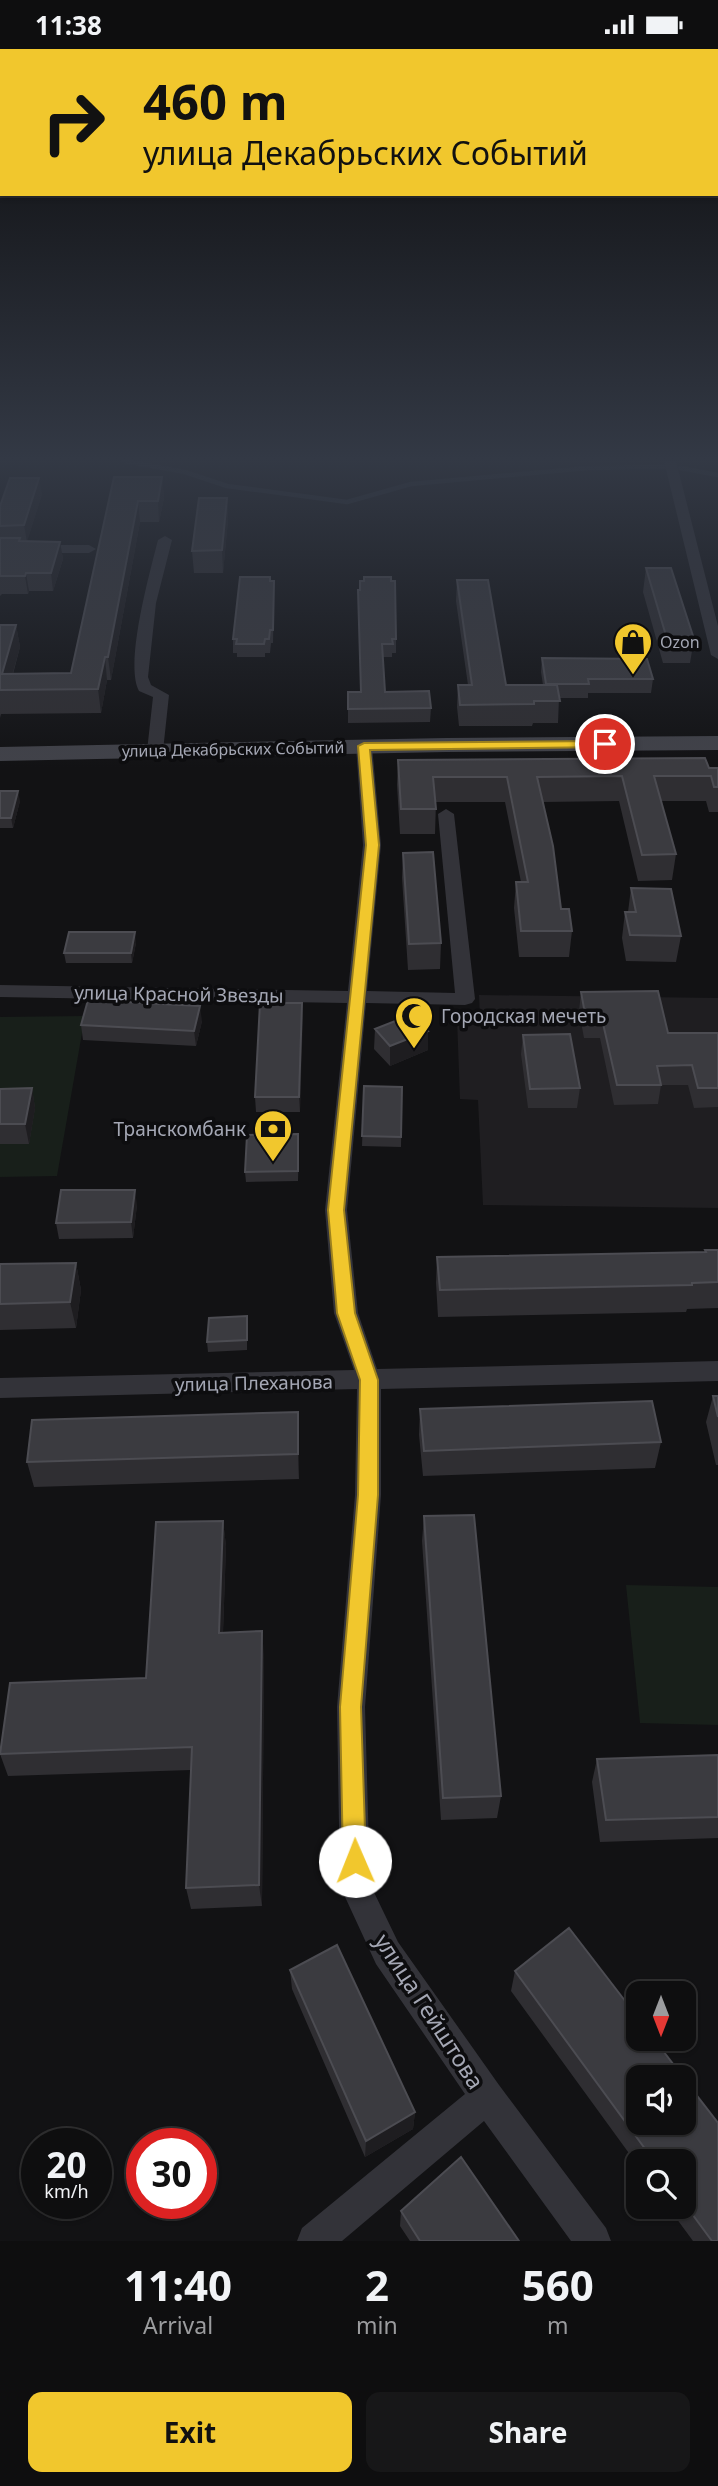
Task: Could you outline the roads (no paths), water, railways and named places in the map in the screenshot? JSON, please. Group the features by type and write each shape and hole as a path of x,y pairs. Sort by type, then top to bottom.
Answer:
{"street":[{"path":"155,751 161,695 144,688 141,677 149,603 159,563"},
{"path":"695,563 718,655"},
{"name":"улица Декабрьских Событий","path":"0,754 364,746 718,743"},
{"path":"364,746 372,845 336,1210 346,1313 369,1380"},
{"name":"улица Красной Звезды","path":"0,991 465,999 446,814"},
{"name":"улица Плеханова","path":"0,1388 718,1371"},
{"name":"улица Гейштова","path":"369,1380 368,1495 351,1707 355,1886 387,1953 487,2097 593,2241"},
{"name":"улица Гейштова","path":"314,2241 487,2097"}],"place":[{"name":"Ozon","path":"633,676"},
{"name":"Городская мечеть","path":"414,1050"},
{"name":"Транскомбанк","path":"273,1163"}]}
